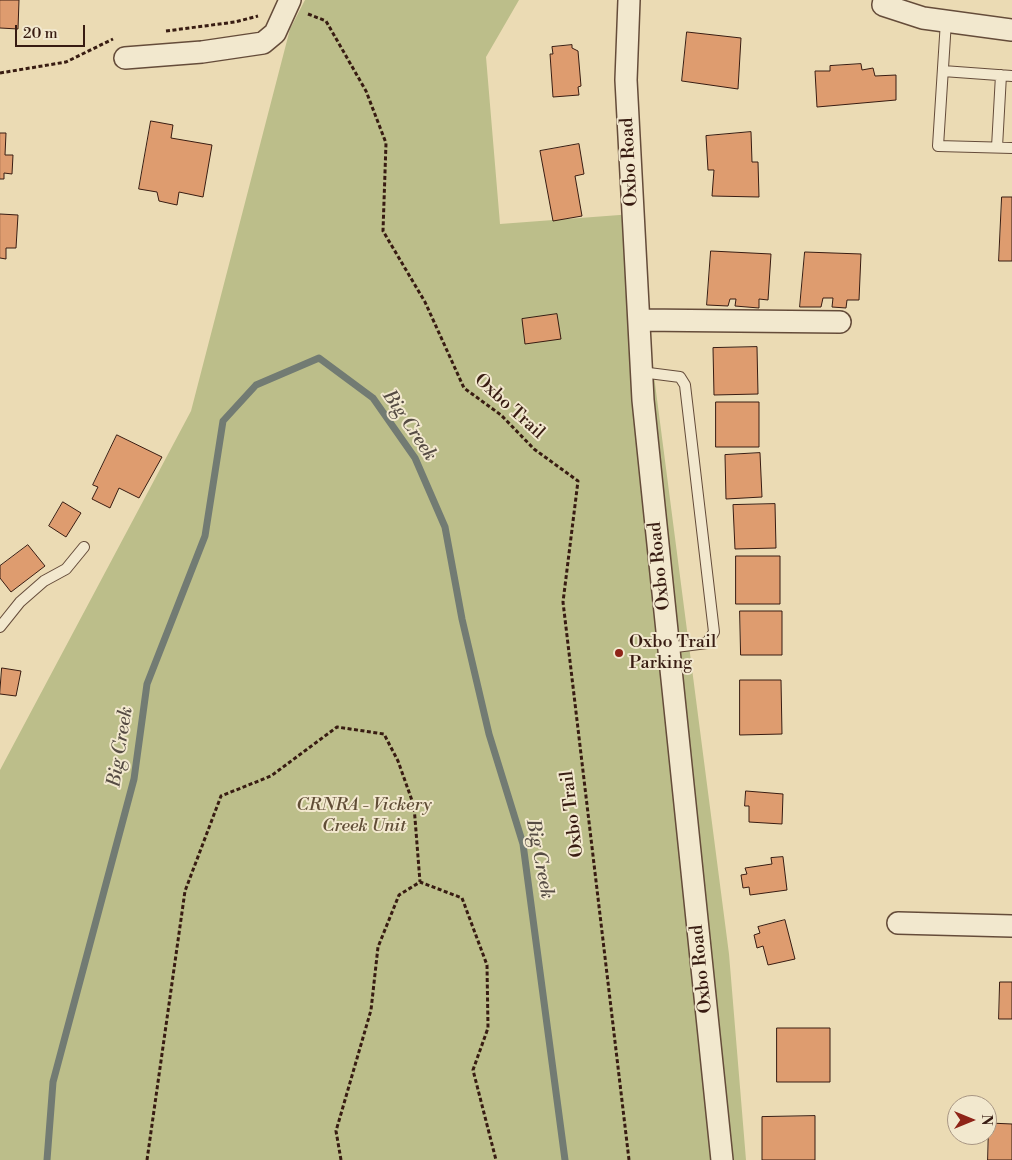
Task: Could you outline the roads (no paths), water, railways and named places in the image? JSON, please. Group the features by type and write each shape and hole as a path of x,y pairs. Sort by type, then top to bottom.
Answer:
{"street":[{"name":"Oxbo Road","path":"629,0 626,80 641,372 722,1160"},
{"path":"883,2 923,18 1012,30"},
{"path":"125,58 202,52 263,43 275,33 288,5"},
{"path":"639,320 840,322"},
{"path":"898,922 1012,926"}],"lane":[{"path":"946,21 938,146 1012,148"},
{"path":"943,71 1012,76"},
{"path":"997,147 1001,75"},
{"path":"641,372 680,377 686,385 714,632 707,643 668,648"},
{"path":"0,627 20,602 44,581 66,569 84,548"}],"waterway":[{"name":"Big Creek","path":"47,1160 53,1082 134,779 147,684 205,536 223,421 256,385 319,358 373,398 415,458 445,527 462,619 489,734 523,844 565,1160"}],"place":[{"name":"Oxbo Trail Parking","path":"619,653"}],"park label":[{"name":"CRNRA - Vickery Creek Unit","path":"364,816"}]}
